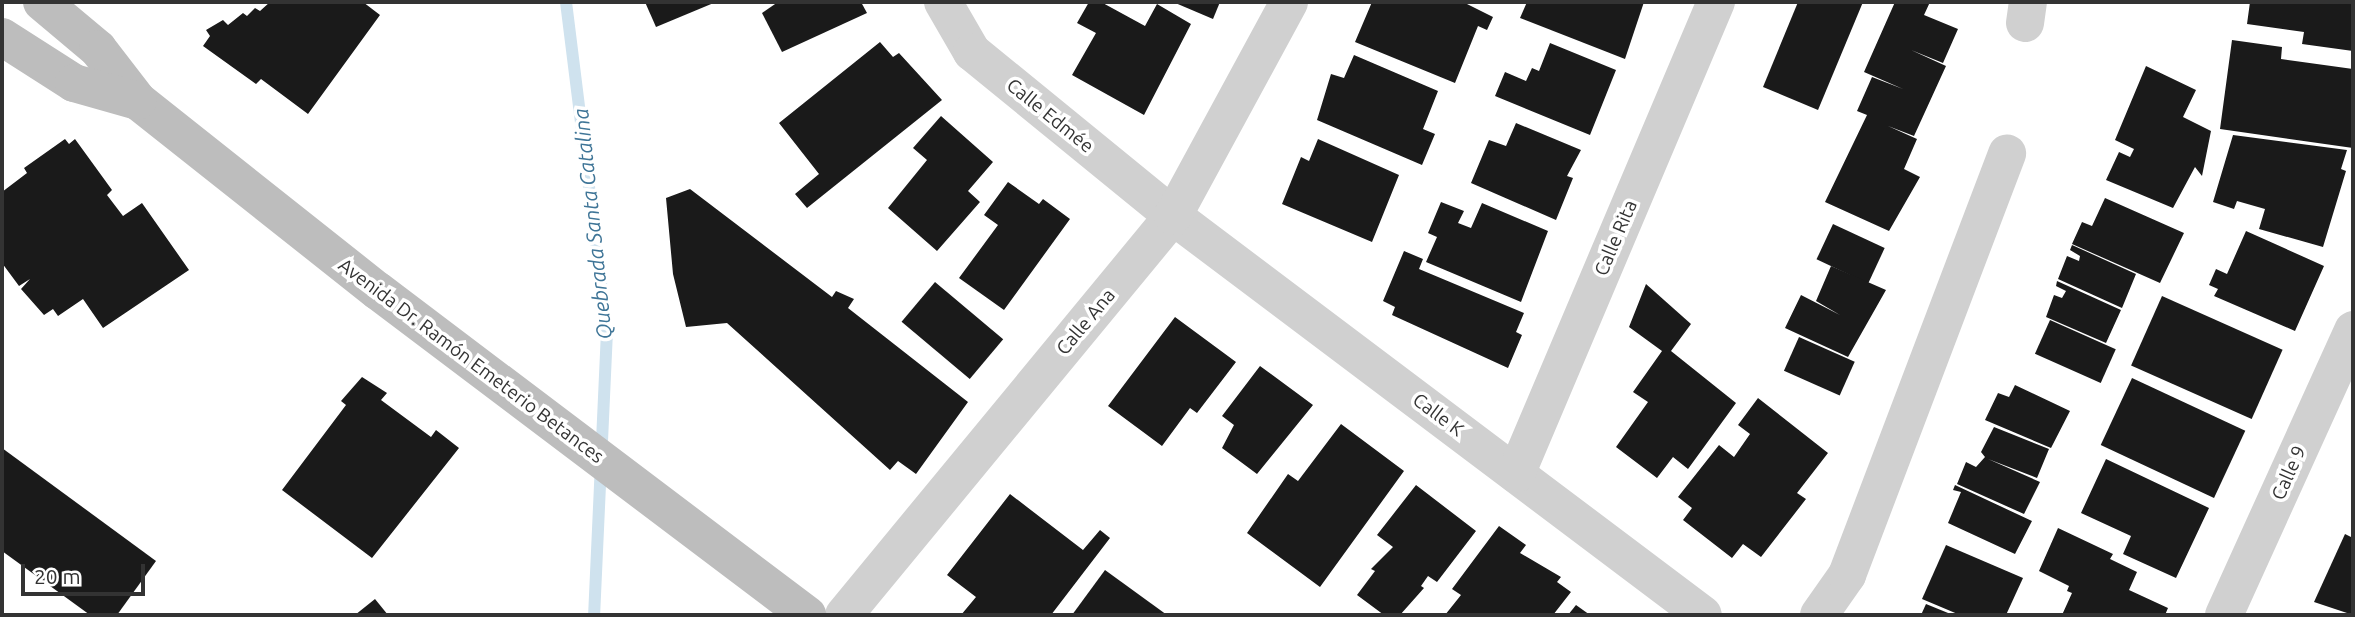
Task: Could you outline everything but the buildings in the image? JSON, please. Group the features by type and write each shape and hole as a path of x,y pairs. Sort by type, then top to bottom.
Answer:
{"street":[{"name":"Avenida Dr. Ramón Emeterio Betances","path":"42,2 98,49 138,101 378,291 807,615"},
{"name":"Calle Edmée","path":"943,2 972,52 1173,216"},
{"name":"Calle Ana","path":"844,615 1173,216 1289,2"},
{"name":"Calle Rita","path":"1516,474 1716,2"},
{"name":"Avenida Dr. Ramón Emeterio Betances","path":"2,37 74,83 138,101"},
{"path":"1819,615 1847,575 2007,153"},
{"name":"Calle K","path":"1173,216 1703,615"},
{"name":"Calle 9","path":"2224,615 2353,330"}],"waterway":[{"name":"Quebrada Santa Catalina","path":"566,2 607,331 594,615"}]}
